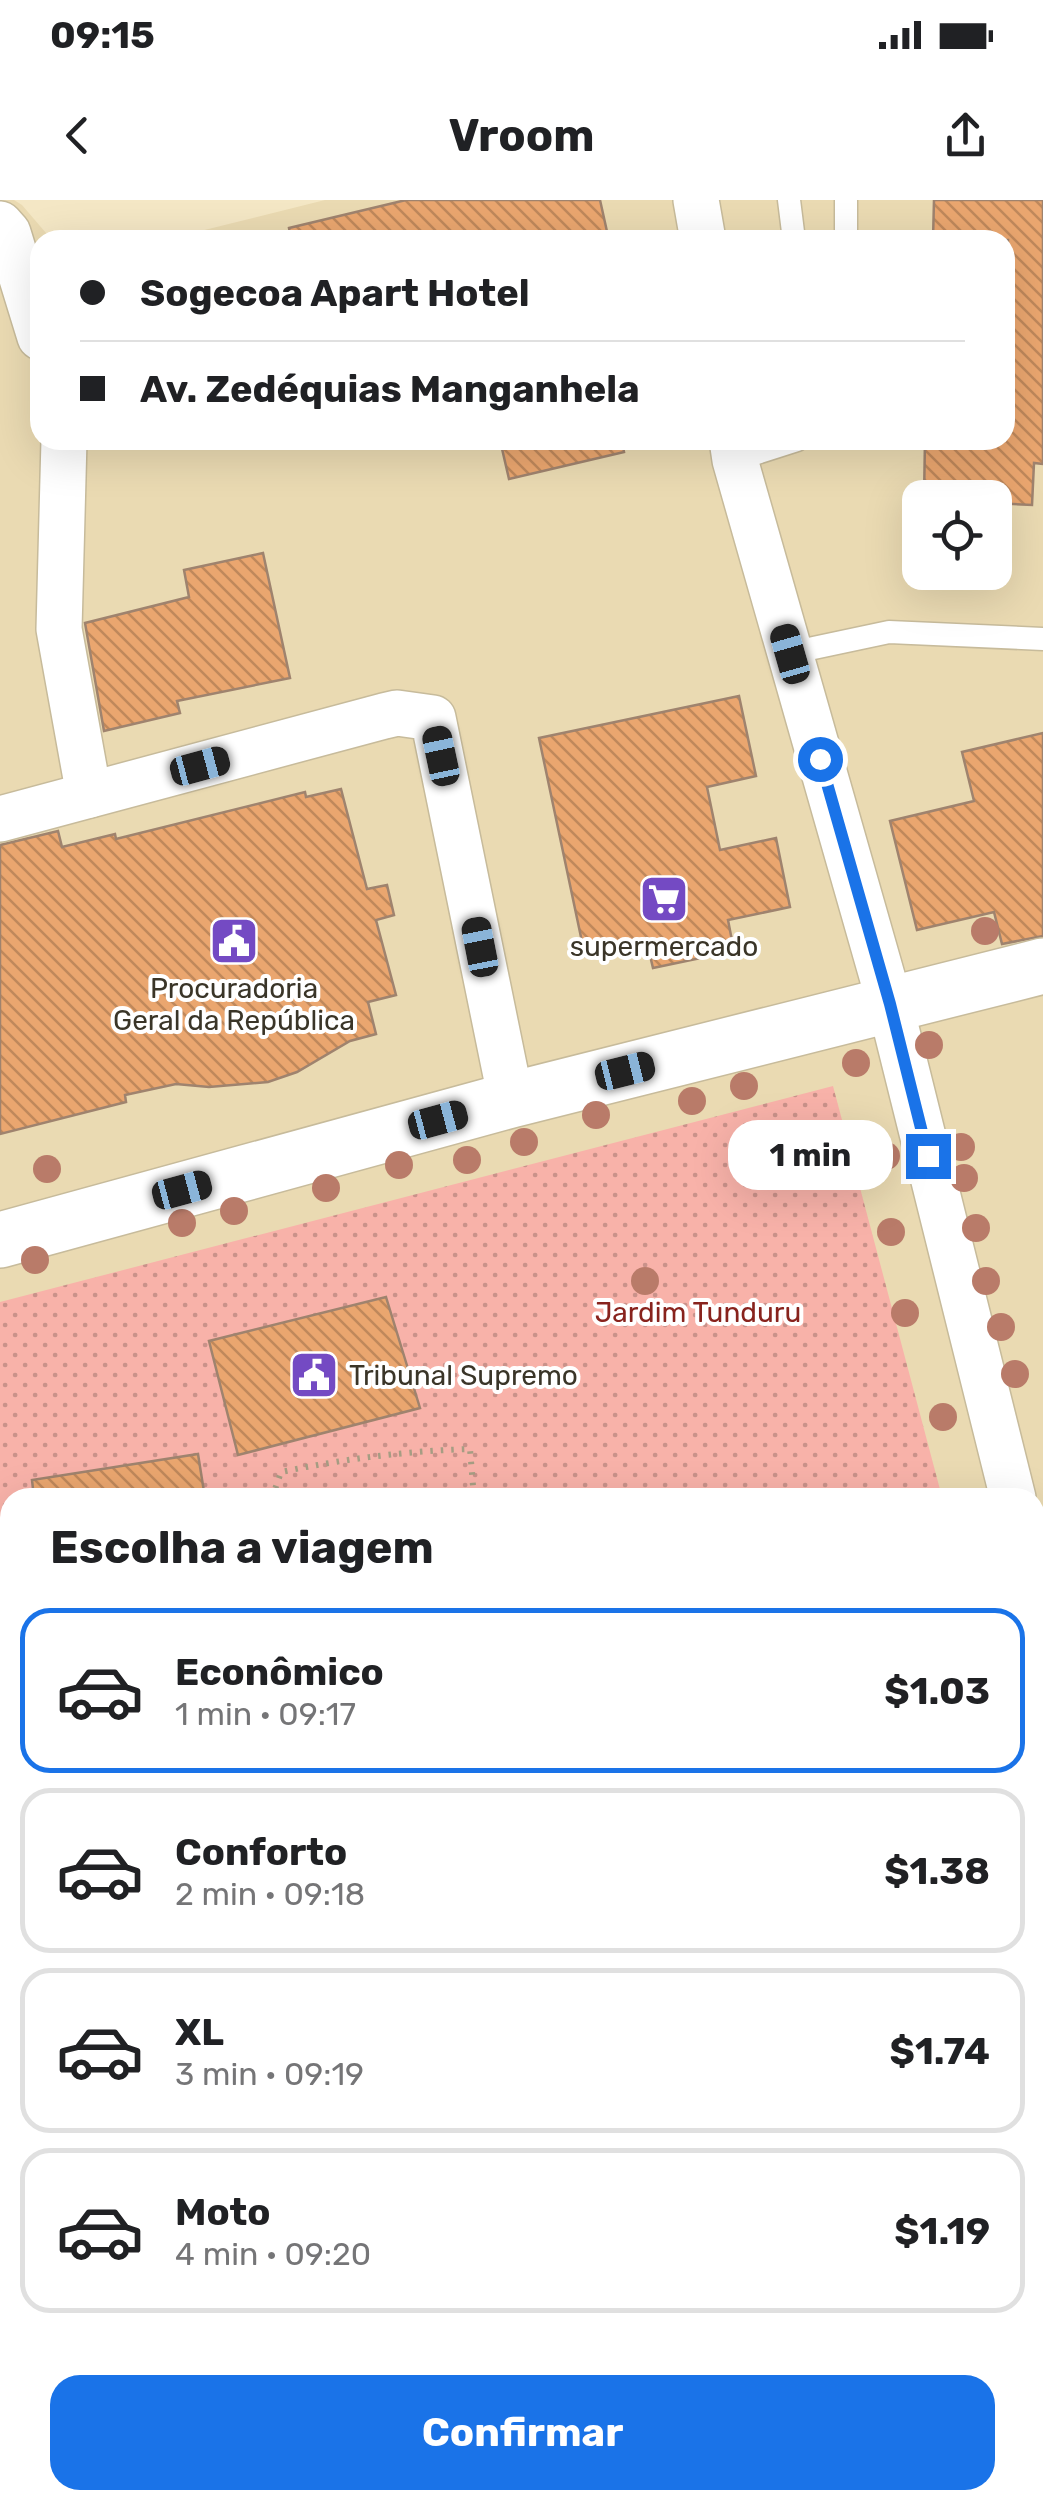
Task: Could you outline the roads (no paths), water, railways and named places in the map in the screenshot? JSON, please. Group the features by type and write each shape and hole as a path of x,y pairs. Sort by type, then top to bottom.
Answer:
{"main road":[{"path":"0,1240 511,1100 1043,966"}],"street":[{"path":"696,200 701,230"},
{"path":"0,224 8,232 30,304"},
{"path":"64,450 59,629 88,795"},
{"path":"733,450 890,1004 1011,1488"},
{"path":"0,820 384,716 397,713 433,718 511,1100"}],"lane":[{"path":"789,200 793,230"},
{"path":"846,200 846,230"},
{"path":"790,654 889,632 1043,639"}],"place":[{"name":"supermercado","path":"664,899"},
{"name":"Procuradoria Geral da República","path":"234,941"},
{"name":"Tribunal Supremo","path":"314,1375"}],"park label":[{"name":"Jardim Tunduru","path":"698,1312"}]}
